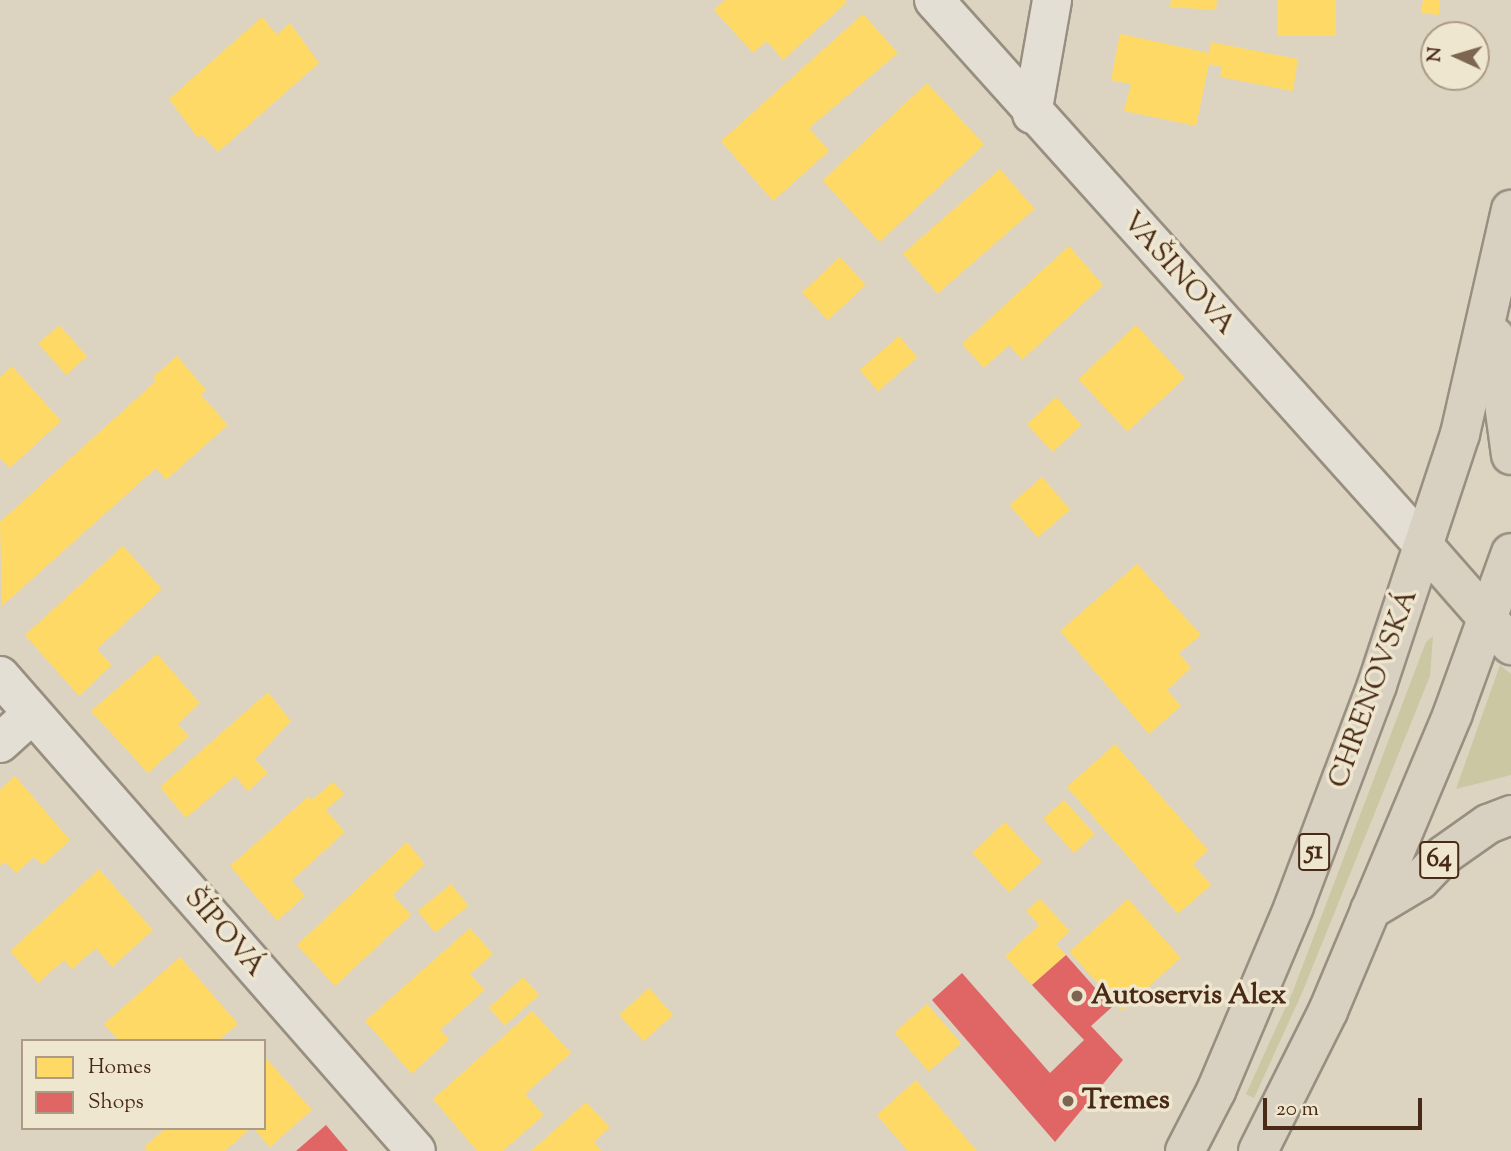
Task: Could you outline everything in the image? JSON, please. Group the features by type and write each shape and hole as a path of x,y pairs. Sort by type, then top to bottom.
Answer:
{"main road":[{"name":"CHRENOVSKÁ","path":"1185,1151 1294,906 1424,546 1460,434 1493,303 1511,209"},
{"path":"1493,303 1498,381 1511,455"},
{"path":"1424,546 1499,633"},
{"path":"1258,1151 1328,1011 1370,910 1499,633 1511,553"},
{"name":"64","path":"1370,910 1420,880 1444,855 1480,829 1511,815"}],"street":[{"name":"VAŠINOVA","path":"934,0 1032,114 1424,546"},
{"path":"1032,114 1052,0"},
{"name":"ŠÍPOVÁ","path":"0,676 416,1151"},
{"path":"0,743 32,714"}],"shaded area":[{"path":"1433,636 1430,676 1302,993 1254,1098 1246,1094 1293,991 1426,642"},
{"path":"1500,665 1511,674 1511,775 1456,789"}],"building: Homes":[{"path":"725,0 847,2 783,60 767,41 753,53 714,10"},
{"path":"1171,0 1217,0 1216,10 1170,7"},
{"path":"1277,0 1336,0 1336,36 1277,36"},
{"path":"1423,0 1440,0 1439,15 1421,13"},
{"path":"863,14 898,53 809,128 829,151 773,201 721,141"},
{"path":"262,17 277,35 290,23 319,63 218,152 202,135 198,138 169,99"},
{"path":"1120,34 1209,53 1211,42 1298,59 1293,91 1220,77 1222,67 1209,64 1196,126 1124,111 1131,84 1111,80"},
{"path":"927,83 984,144 880,242 822,181"},
{"path":"1000,169 1035,209 937,294 903,254"},
{"path":"1069,246 1103,285 1022,360 1009,345 984,368 962,344"},
{"path":"840,257 866,285 828,320 802,292"},
{"path":"59,325 87,356 66,375 38,344"},
{"path":"1136,325 1185,378 1127,432 1078,379"},
{"path":"899,336 917,357 878,391 860,370"},
{"path":"177,356 206,390 201,395 228,425 166,480 156,468 2,606 0,522 156,381 153,377"},
{"path":"12,366 61,421 10,468 0,458 0,377"},
{"path":"1056,397 1082,425 1053,452 1027,424"},
{"path":"1042,477 1070,509 1038,538 1010,505"},
{"path":"123,546 162,589 97,649 112,665 79,696 25,635"},
{"path":"1137,564 1201,635 1179,653 1191,668 1167,690 1181,706 1149,734 1060,631"},
{"path":"157,654 200,703 178,724 189,736 148,773 91,711"},
{"path":"268,692 291,721 255,759 268,773 248,791 235,776 186,818 160,787"},
{"path":"1115,744 1208,850 1193,864 1211,885 1178,914 1067,787"},
{"path":"15,776 70,840 43,865 34,857 16,873 5,862 0,866 0,790"},
{"path":"333,782 344,794 326,810 345,832 292,880 305,896 277,921 230,866 309,796 312,800"},
{"path":"1064,800 1095,834 1074,853 1043,819"},
{"path":"1005,822 1042,861 1009,892 972,853"},
{"path":"407,842 425,864 393,895 411,915 335,986 297,945"},
{"path":"99,869 153,930 112,967 96,948 72,969 64,960 38,983 10,951"},
{"path":"451,884 469,906 435,933 418,911"},
{"path":"1040,899 1070,931 1056,944 1066,955 1032,985 1005,956 1039,925 1026,911"},
{"path":"1128,899 1181,958 1122,1011 1069,952"},
{"path":"470,928 493,954 470,974 485,990 440,1030 449,1039 412,1074 365,1021"},
{"path":"180,957 238,1024 220,1039 117,1039 104,1024"},
{"path":"523,977 539,995 505,1026 489,1008"},
{"path":"649,988 673,1015 643,1042 619,1015"},
{"path":"927,1004 961,1043 929,1071 895,1032"},
{"path":"532,1011 571,1053 525,1094 544,1115 503,1151 477,1151 433,1099"},
{"path":"266,1058 312,1110 270,1147 255,1130 266,1130"},
{"path":"916,1080 977,1151 908,1151 877,1115"},
{"path":"586,1102 610,1127 594,1142 602,1151 531,1151"},
{"path":"164,1130 249,1130 225,1151 147,1151 144,1147"}],"building: Shops":[{"path":"1066,955 1112,1007 1091,1026 1123,1060 1055,1142 932,1000 962,973 1050,1073 1084,1040 1032,985"},
{"path":"326,1125 348,1151 296,1151"}],"place":[{"name":"Autoservis Alex","path":"1077,996"},
{"name":"Tremes","path":"1068,1101"}]}
